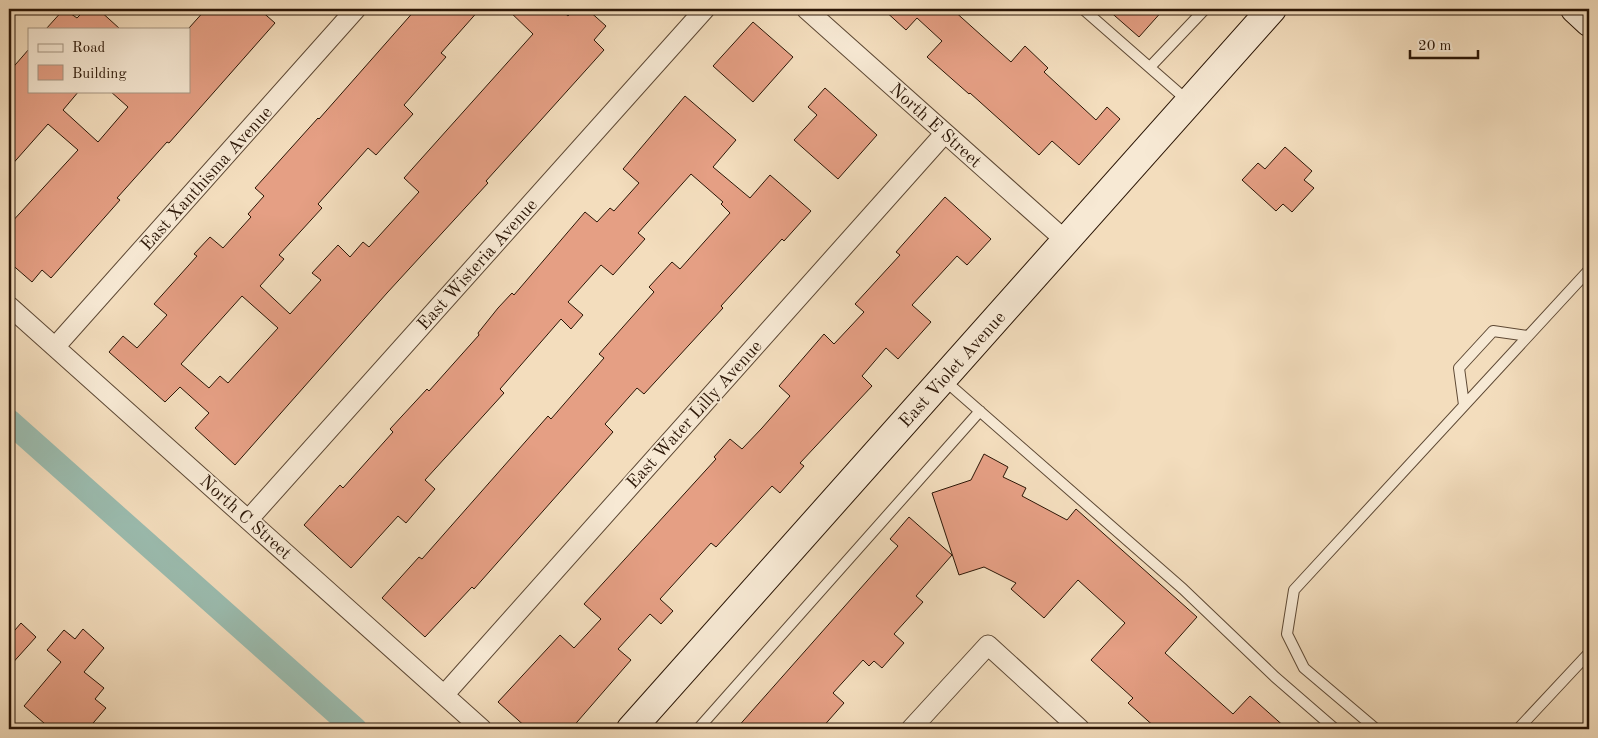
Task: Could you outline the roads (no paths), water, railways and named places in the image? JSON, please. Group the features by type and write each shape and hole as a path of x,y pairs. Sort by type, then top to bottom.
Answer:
{"street":[{"name":"East Xanthisma Avenue","path":"55,347 356,9"},
{"name":"East Wisteria Avenue","path":"248,520 705,9"},
{"name":"North E Street","path":"806,9 1066,241"},
{"name":"East Violet Avenue","path":"631,729 1272,9"},
{"path":"1575,9 1589,22"},
{"name":"East Water Lilly Avenue","path":"444,695 945,133"},
{"name":"North C Street","path":"9,306 482,729"},
{"path":"911,729 988,645 1080,729"}],"lane":[{"path":"1083,9 1189,102"},
{"path":"1150,67 1205,9"},
{"path":"1376,729 1304,668 1287,634 1294,590 1589,270"},
{"path":"1464,405 1458,368 1493,331 1528,336"},
{"path":"943,379 1183,589 1275,677 1336,729"},
{"path":"698,729 980,411"},
{"path":"1518,729 1589,652"}],"waterway":[{"path":"9,421 355,729"}]}
